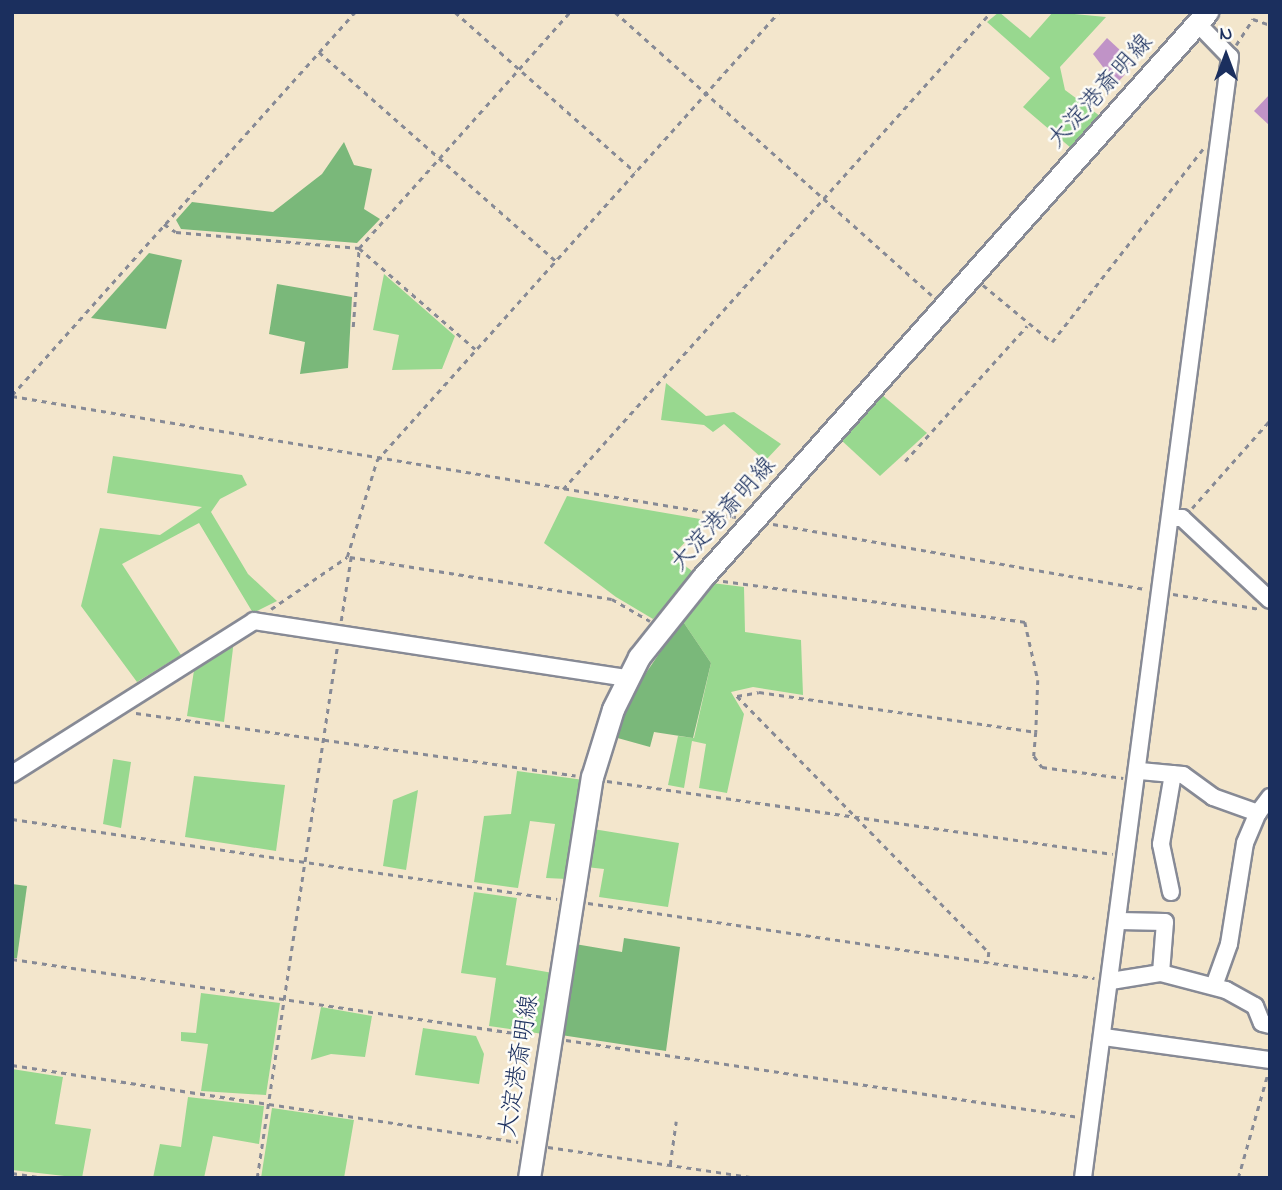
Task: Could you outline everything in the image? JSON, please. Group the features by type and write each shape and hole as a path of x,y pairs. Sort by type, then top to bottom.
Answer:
{"main road":[{"name":"大淀港斎明線","path":"529,1178 592,779 628,678 661,627 702,578 1202,18"}],"street":[{"path":"1083,1178 1164,592 1178,518 1230,54 1202,18"},
{"path":"1178,518 1270,600"},
{"path":"12,774 254,621 628,678"},
{"path":"1139,775 1173,774 1258,813"},
{"path":"1171,892 1161,844 1173,774"},
{"path":"1214,986 1229,944 1245,843 1258,813 1270,797"},
{"path":"1119,921 1165,922 1161,973"},
{"path":"1111,981 1161,973 1214,986 1255,1006 1262,1023 1270,1025"},
{"path":"1104,1037 1270,1060"}],"path":[{"path":"12,396 355,12"},
{"path":"455,12 635,172"},
{"path":"353,327 359,248 570,12"},
{"path":"615,12 945,307"},
{"path":"257,1178 349,557 377,460 779,12"},
{"path":"562,490 991,12"},
{"path":"1230,54 1253,19 1270,25"},
{"path":"319,52 556,261"},
{"path":"973,276 1027,326 1052,342 1206,146 1221,137"},
{"path":"164,224 176,232 359,248 476,350"},
{"path":"905,461 1027,326"},
{"path":"12,396 377,460 754,520 1270,611"},
{"path":"1178,518 1270,420"},
{"path":"254,621 349,557 612,599 661,627"},
{"path":"702,578 1025,622 1038,680 1034,756 1042,766 1139,775"},
{"path":"988,962 989,952 737,696 759,692 1036,732"},
{"path":"122,704 130,712 1128,856"},
{"path":"12,818 1111,981"},
{"path":"12,1065 759,1178"},
{"path":"1238,1178 1270,1066"},
{"path":"670,1165 676,1121"},
{"path":"12,1173 43,1178"}],"green space":[{"path":"999,12 1030,38 1053,12 1106,17 1060,67 1065,90 1100,116 1071,148 1023,107 1050,78 987,22"},
{"path":"344,142 354,165 372,169 364,209 380,219 357,243 181,229 176,220 192,202 273,212 322,174"},
{"path":"149,253 182,260 166,329 91,318"},
{"path":"384,274 455,336 442,369 392,370 399,335 373,330"},
{"path":"277,284 352,297 348,368 300,374 305,342 269,334"},
{"path":"666,383 706,416 734,412 781,444 765,461 724,424 713,432 704,425 661,420"},
{"path":"881,394 927,433 880,476 840,439"},
{"path":"113,456 242,475 247,485 220,499 211,512 248,574 277,601 253,613 199,523 122,564 181,655 137,682 81,606 100,528 160,535 202,507 107,493"},
{"path":"567,496 706,520 672,556 696,574 653,619 616,597 544,543"},
{"path":"712,583 744,587 745,632 801,640 803,695 753,687 731,692 744,714 727,793 699,788 706,744 692,741 684,788 668,785 678,736 694,738 711,663 682,620"},
{"path":"682,620 711,663 693,738 654,732 650,747 614,737 633,692"},
{"path":"234,640 224,722 187,716 195,664"},
{"path":"113,759 131,762 121,828 103,824"},
{"path":"517,771 584,780 567,879 546,878 555,824 530,821 518,888 474,882 484,816 511,814"},
{"path":"194,776 285,785 276,851 185,837"},
{"path":"418,790 406,870 383,866 393,800"},
{"path":"593,829 679,843 668,907 599,897 604,869 586,867"},
{"path":"12,884 27,886 17,958 12,958"},
{"path":"474,892 517,898 506,965 553,973 543,1034 489,1026 496,978 461,973"},
{"path":"624,938 680,947 666,1051 561,1035 575,944 622,952"},
{"path":"201,993 280,1003 266,1095 201,1091 208,1044 181,1041 181,1032 196,1033"},
{"path":"321,1007 372,1016 365,1057 331,1054 311,1060"},
{"path":"423,1028 476,1036 484,1054 479,1084 415,1075"},
{"path":"12,1069 63,1077 55,1124 91,1129 82,1178 12,1170"},
{"path":"188,1097 264,1106 259,1144 213,1136 204,1178 153,1178 160,1144 181,1147"},
{"path":"272,1108 354,1120 344,1178 261,1178"}],"building":[{"path":"1107,38 1135,64 1116,84 1093,54"},
{"path":"1270,94 1270,126 1254,111"}]}
